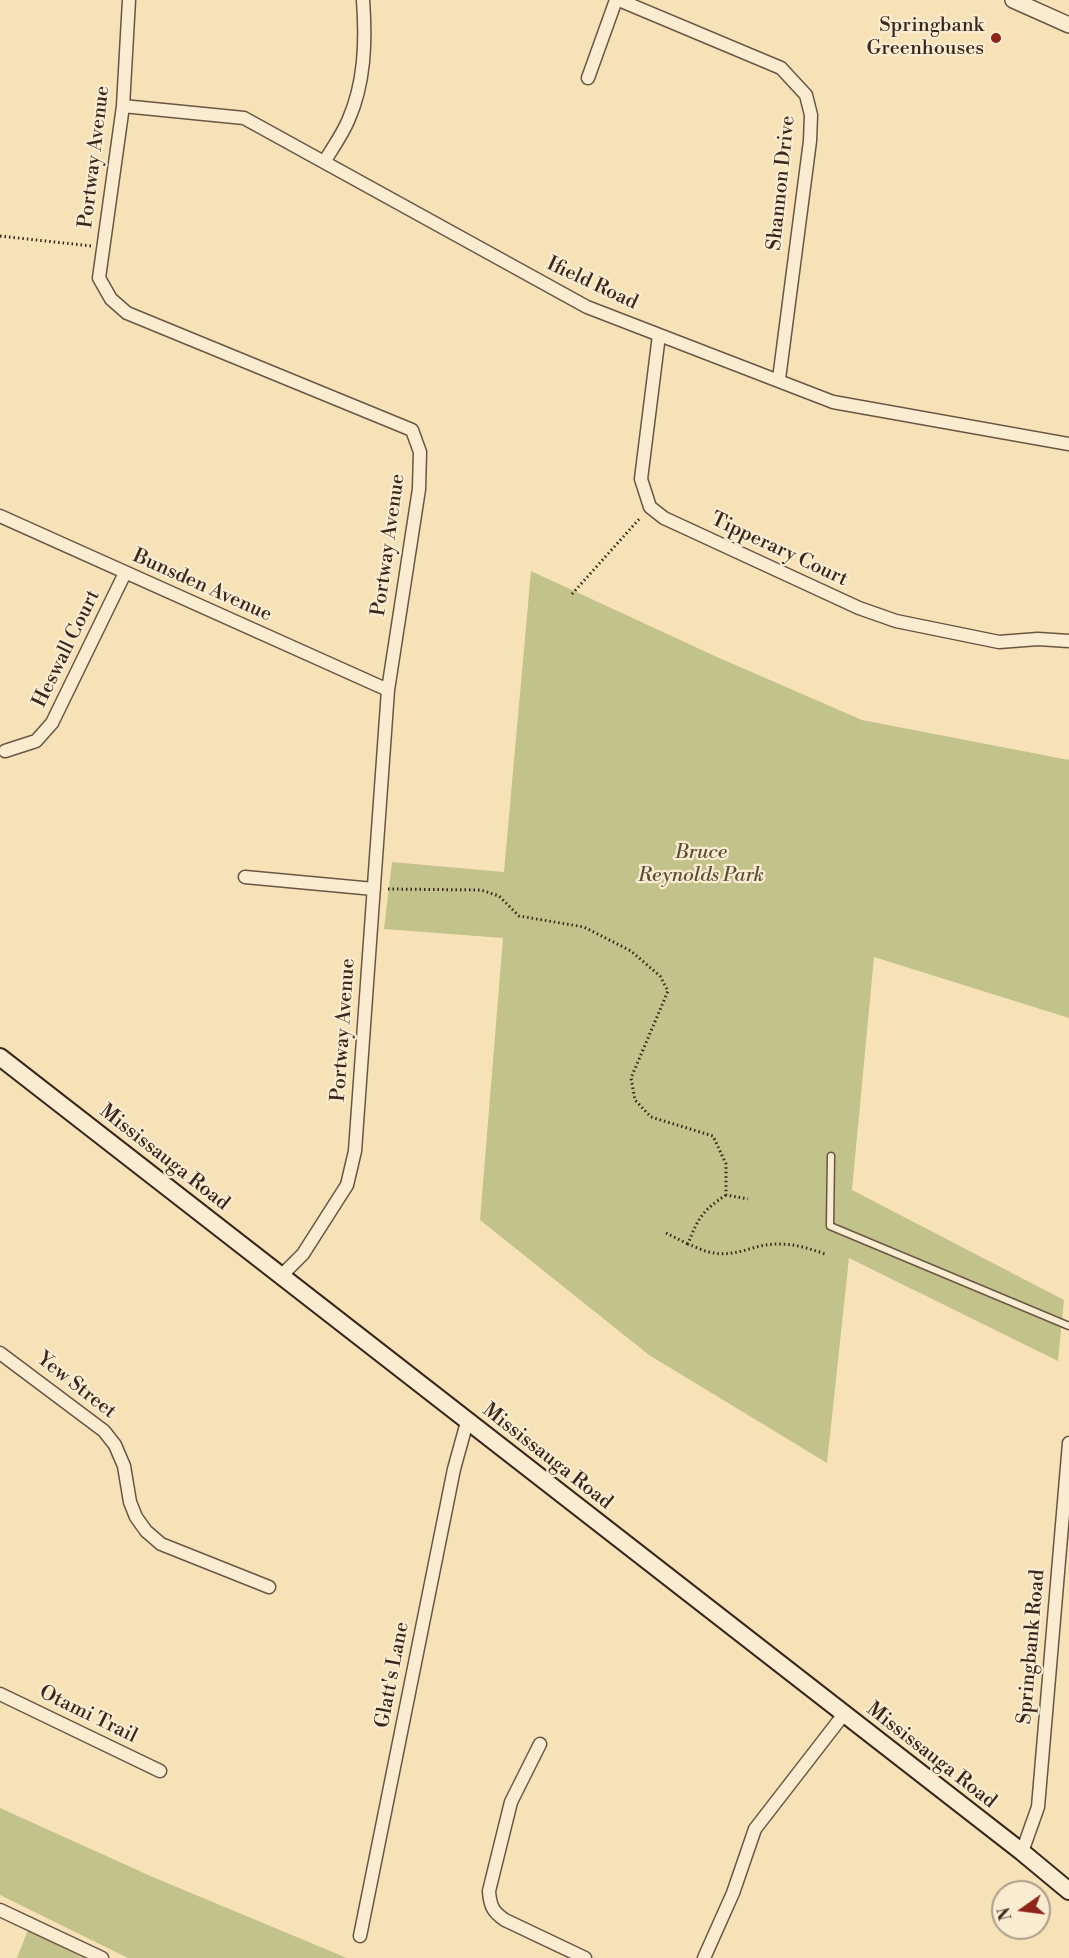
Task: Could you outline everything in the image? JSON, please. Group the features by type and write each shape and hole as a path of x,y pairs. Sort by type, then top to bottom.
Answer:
{"main road":[{"name":"Mississauga Road","path":"0,1057 1022,1852 1069,1891"}],"street":[{"name":"Portway Avenue","path":"129,0 123,106 99,278 111,299 126,313 412,430 420,452 419,489 388,690 355,1151 347,1185 303,1254 281,1276"},
{"path":"324,162 348,122 357,94 364,62 363,0"},
{"path":"588,78 617,0"},
{"name":"Shannon Drive","path":"617,0 782,68 806,95 811,115 810,141 779,379"},
{"path":"1013,0 1069,25"},
{"name":"Ifield Road","path":"123,106 244,118 587,307 779,379 833,402 1069,444"},
{"path":"650,507 641,479 659,335"},
{"name":"Tipperary Court","path":"650,507 664,518 849,603 896,621 999,642 1038,639 1069,641"},
{"name":"Bunsden Avenue","path":"0,516 388,690"},
{"name":"Heswall Court","path":"5,750 36,741 52,723 125,573"},
{"path":"245,877 374,889"},
{"name":"Yew Street","path":"0,1353 104,1431 115,1445 124,1466 130,1502 136,1517 146,1531 161,1544 269,1587"},
{"name":"Glatt's Lane","path":"360,1936 454,1469 467,1422"},
{"name":"Springbank Road","path":"1022,1852 1038,1807 1069,1443"},
{"name":"Otami Trail","path":"0,1694 160,1771"},
{"path":"704,1958 733,1893 755,1829 844,1714"},
{"path":"540,1744 511,1802 489,1891 490,1903 495,1913 505,1920 585,1958"},
{"path":"0,1910 102,1958"}],"lane":[{"path":"831,1156 830,1226 1069,1326"}],"path":[{"path":"0,236 103,248"},
{"path":"572,594 650,507"},
{"path":"374,889 481,890 499,896 519,916 585,927 631,951 660,976 668,991 631,1078 634,1100 651,1117 713,1136 726,1164 726,1195"},
{"path":"688,1244 697,1219 708,1206 726,1195 748,1199"},
{"path":"666,1233 714,1254 733,1253 781,1244 802,1246 825,1254"}],"green space":[{"name":"Bruce Reynolds Park","path":"531,571 717,657 862,720 1069,760 1069,1018 874,957 852,1190 1064,1300 1058,1361 849,1258 827,1463 649,1355 480,1220 503,938 384,929 392,862 504,872"},
{"path":"0,1808 155,1878 347,1958 128,1958 0,1895"},
{"path":"28,1930 83,1958 17,1958"}],"place":[{"name":"Springbank Greenhouses","path":"996,38"}]}
